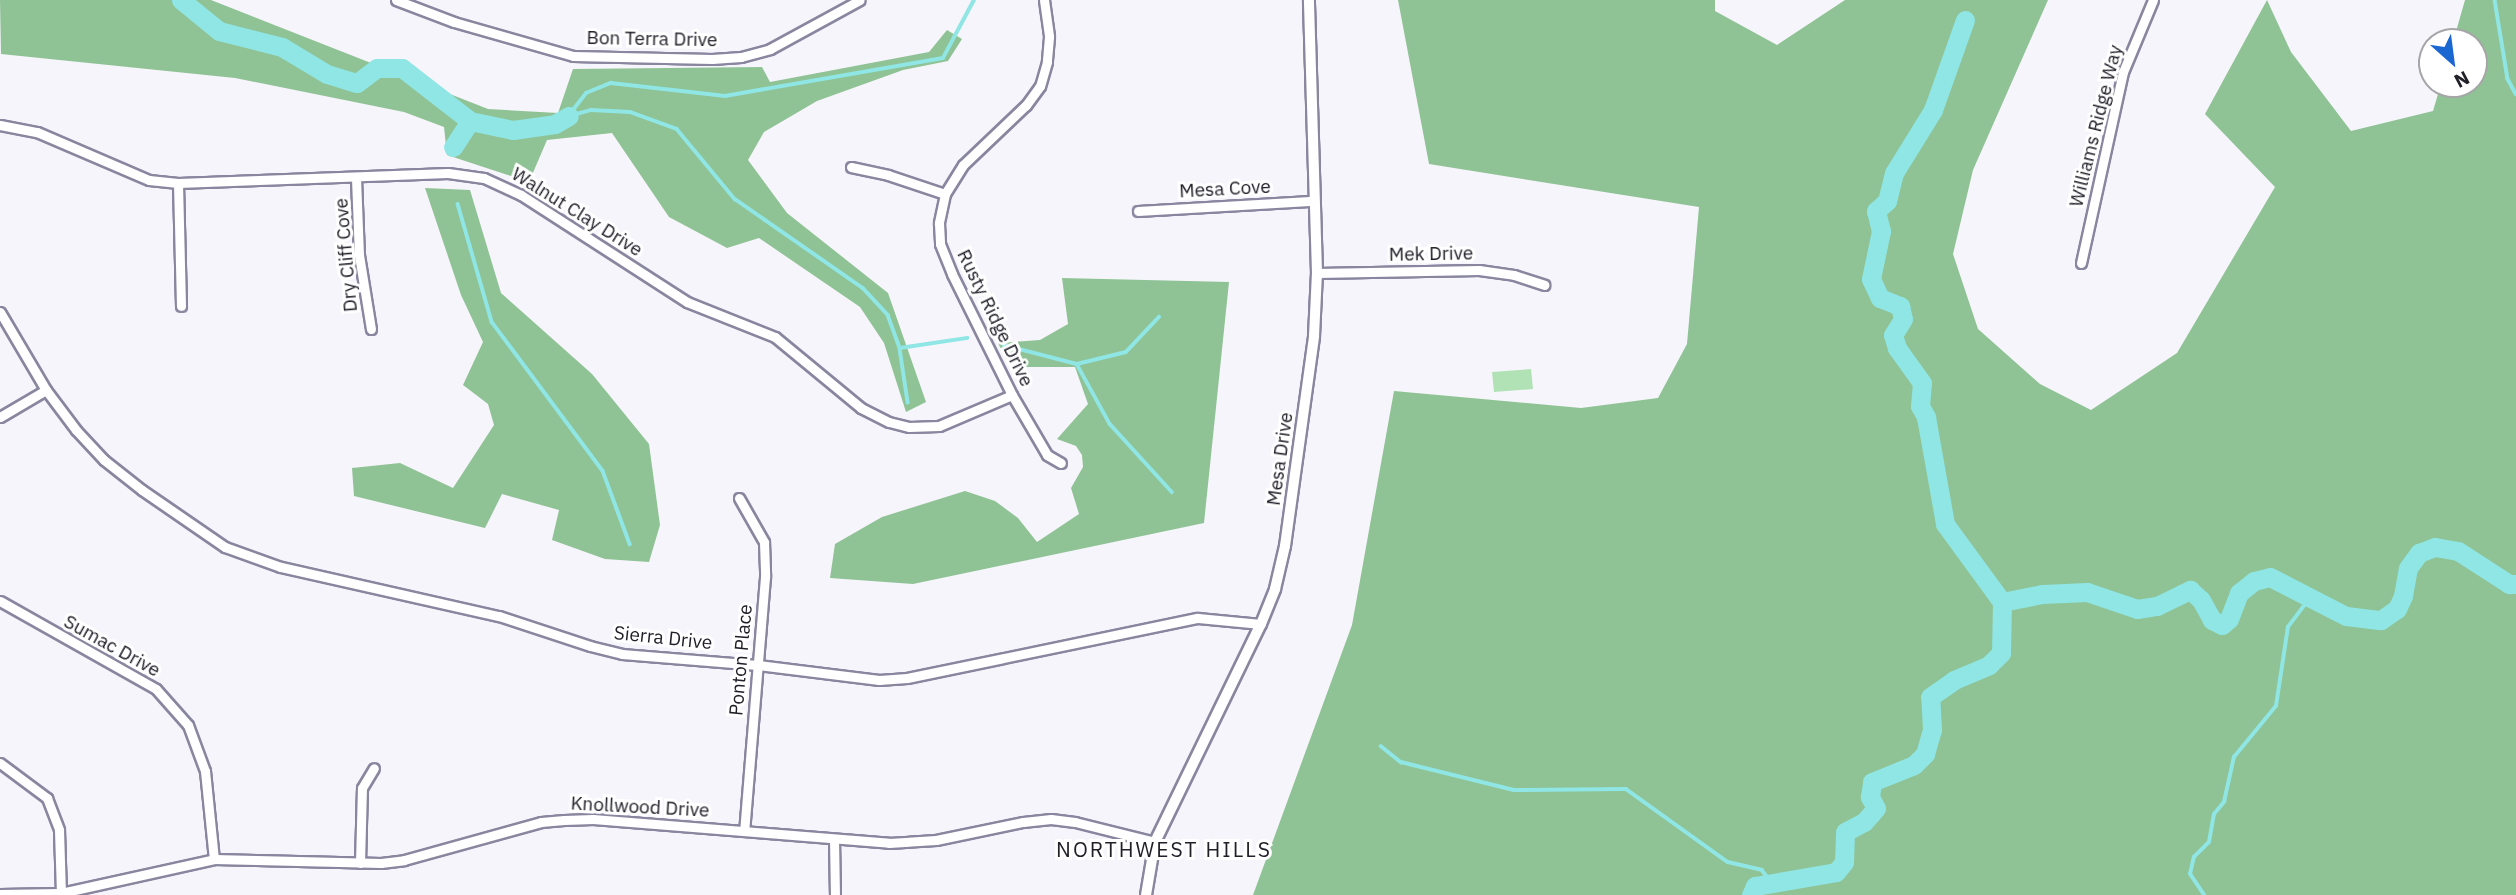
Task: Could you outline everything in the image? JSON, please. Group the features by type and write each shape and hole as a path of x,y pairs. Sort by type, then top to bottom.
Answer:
{"street":[{"name":"Bon Terra Drive","path":"396,0 454,22 573,56 712,59 741,57 770,48 860,0"},
{"name":"Rusty Ridge Drive","path":"1044,0 1049,37 1047,61 1040,86 1026,105 963,164 945,194 939,223 940,244 1012,394 1047,455 1061,463"},
{"name":"Mesa Drive","path":"1146,895 1155,842 1261,624 1275,589 1287,534 1314,336 1317,273 1309,0"},
{"name":"Williams Ridge Way","path":"2081,263 2123,72 2152,0"},
{"name":"Walnut Clay Drive","path":"0,125 37,132 128,174 149,180 178,183 448,173 484,178 503,186 687,302 775,337 861,408 889,422 909,426 939,426 1012,394"},
{"path":"851,167 888,174 945,194"},
{"name":"Dry Cliff Cove","path":"356,178 359,255 371,329"},
{"path":"178,183 181,306"},
{"name":"Mesa Cove","path":"1138,211 1314,201"},
{"name":"Mek Drive","path":"1317,273 1479,270 1514,275 1544,285"},
{"name":"Sierra Drive","path":"0,312 46,390 76,430 104,460 142,490 225,547 281,567 499,616 622,654 758,664 879,680 907,678 1198,618 1261,624"},
{"path":"0,417 46,390"},
{"name":"Ponton Place","path":"739,498 764,542 765,577 744,830"},
{"name":"Sumac Drive","path":"0,601 156,689 188,725 205,771 214,859"},
{"path":"0,763 47,798 59,831 61,893"},
{"path":"360,863 362,788 374,768"},
{"name":"Knollwood Drive","path":"0,894 61,893 214,859 360,863 404,860 541,822 593,819 889,843 936,840 1051,819 1075,822 1155,842"},
{"path":"834,839 835,895"}],"green space":[{"path":"0,0 211,0 488,109 558,113 573,69 762,67 770,82 929,52 947,30 962,39 948,61 903,70 817,101 764,132 748,160 787,213 888,293 926,402 906,412 884,343 860,307 759,238 727,248 669,217 612,133 547,140 529,182 447,155 444,127 404,112 235,78 1,54"},
{"path":"1398,0 1715,0 1715,11 1777,45 1845,0 2048,0 1973,170 1953,254 1978,329 2040,384 2091,410 2177,353 2275,187 2205,114 2267,0 2291,52 2351,131 2433,111 2437,98 2488,98 2488,28 2457,28 2465,0 2516,0 2516,895 1253,895 1352,625 1394,391 1581,408 1658,398 1687,344 1699,207 1429,164"},
{"path":"425,188 470,190 501,293 592,374 649,444 660,525 649,562 605,559 552,540 559,510 502,494 485,528 354,496 352,468 400,463 453,488 494,425 488,404 463,385 483,342 461,295"},
{"path":"1062,278 1229,282 1204,523 913,584 830,578 835,544 882,517 965,491 995,501 1018,518 1037,542 1079,514 1071,488 1083,467 1082,455 1076,446 1057,439 1088,404 1075,367 1010,367 998,343 1040,340 1068,324"},
{"path":"1531,369 1533,389 1494,392 1492,372"}],"waterway":[{"path":"181,0 219,31 282,47 327,74 357,83 377,68 402,68 470,121 453,147"},
{"path":"569,115 586,93 611,83 725,96 943,58 974,0"},
{"path":"2495,0 2508,79 2516,94"},
{"path":"1965,20 1933,110 1894,173 1887,201 1876,211 1881,231 1871,279 1880,298 1900,306 1903,319 1893,335 1897,348 1922,383 1920,406 1926,417 1945,524 2002,602"},
{"path":"569,116 591,110 630,112 677,129 735,199 863,288 888,315 900,348 967,338"},
{"path":"470,121 513,130 555,124 569,116"},
{"path":"458,204 492,322 603,471 630,544"},
{"path":"1077,364 1126,352 1159,317"},
{"path":"1004,345 1077,364 1110,424 1172,492"},
{"path":"900,349 908,402"},
{"path":"1751,895 1755,886 1836,872 1844,862 1845,832 1864,822 1876,808 1870,797 1872,782 1914,765 1925,754 1932,730 1930,697 1954,680 1989,665 2001,653 2002,602 2042,594 2087,592 2137,609 2157,606 2190,590 2201,600 2212,620 2222,625 2229,619 2239,593 2254,581 2270,577 2346,616 2381,620 2397,609 2403,596 2408,568 2419,553 2435,547 2458,551 2509,584 2516,584"},
{"path":"2204,895 2190,874 2194,857 2209,842 2214,814 2224,802 2234,757 2276,706 2288,627 2310,598"},
{"path":"1381,746 1401,762 1514,790 1626,789 1728,862 1762,870 1773,884"}],"district":[{"name":"NORTHWEST HILLS","path":"1164,849"}]}
